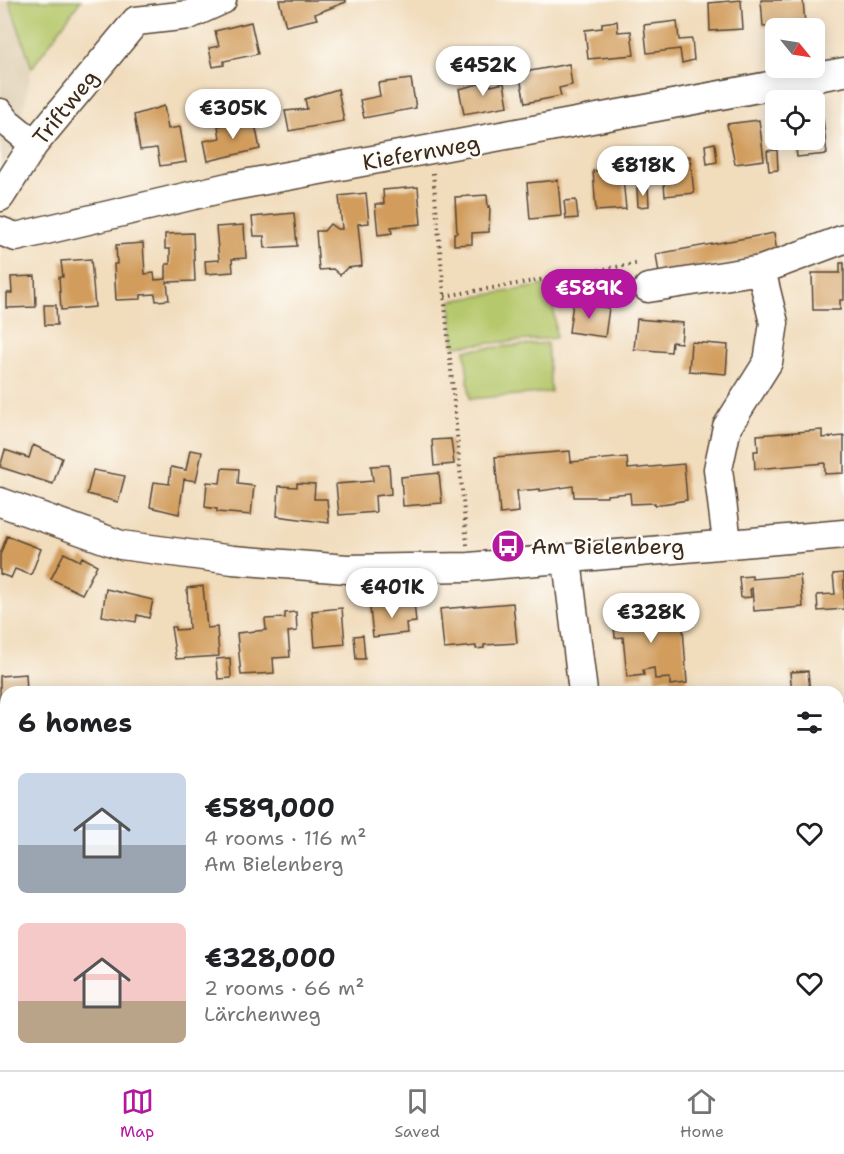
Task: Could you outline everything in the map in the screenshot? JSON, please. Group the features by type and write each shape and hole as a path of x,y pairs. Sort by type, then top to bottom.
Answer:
{"street":[{"name":"Triftweg","path":"0,197 34,144 136,21 189,15 222,0"},
{"name":"Kiefernweg","path":"0,231 16,237 228,187 844,72"},
{"path":"0,113 7,122 34,144"},
{"path":"648,288 761,270 844,239"},
{"path":"727,542 718,469 727,427 768,362 774,323 761,270"},
{"path":"0,502 121,545 347,569 469,567 567,560 727,542 844,534"},
{"path":"567,560 582,686"}],"path":[{"path":"430,151 469,567"},
{"path":"445,296 642,263 648,288"}],"shaded area":[{"path":"0,0 9,0 32,68 16,146 0,167"}],"green space":[{"path":"9,0 81,0 32,68"},
{"path":"552,284 556,338 454,346 451,301"},
{"path":"547,343 551,392 470,399 465,350"}],"building":[{"path":"279,0 346,0 346,2 315,14 317,19 286,26"},
{"path":"741,0 743,29 710,31 709,3"},
{"path":"761,0 803,0 804,18 765,18 765,27 763,27"},
{"path":"617,21 618,32 631,31 634,55 588,59 585,30 602,28 602,23"},
{"path":"677,21 679,40 692,39 694,60 682,63 680,49 647,53 644,25"},
{"path":"251,22 258,54 224,61 224,65 213,67 209,48 219,46 215,31"},
{"path":"569,64 572,85 559,88 561,96 525,103 519,73"},
{"path":"411,79 416,108 364,118 360,100 380,96 378,83"},
{"path":"490,81 491,86 504,83 508,106 464,114 459,89"},
{"path":"338,89 344,121 289,131 285,111 307,109 305,99"},
{"path":"267,104 271,123 260,125 257,106"},
{"path":"164,106 168,129 180,127 186,162 160,166 157,148 140,150 134,115"},
{"path":"254,119 260,149 208,161 204,141 220,138 218,126"},
{"path":"759,120 764,160 735,164 727,124"},
{"path":"825,136 827,154 797,157 796,150 825,150"},
{"path":"715,143 717,162 707,164 705,145"},
{"path":"777,150 778,170 769,171 767,151"},
{"path":"690,156 694,193 665,196 662,159"},
{"path":"622,169 626,209 596,211 593,171"},
{"path":"558,180 561,216 530,219 527,183"},
{"path":"418,187 421,224 391,227 392,233 378,235 375,204 384,204 383,190"},
{"path":"648,187 649,206 638,207 637,188"},
{"path":"366,193 369,223 358,224 362,266 347,268 340,275 333,269 319,270 316,231 324,231 330,224 337,229 342,229 339,196"},
{"path":"487,195 488,207 490,206 489,232 472,233 472,244 454,245 454,233 457,233 455,197"},
{"path":"576,200 578,218 566,219 564,201"},
{"path":"294,213 297,246 265,248 264,236 254,236 252,217"},
{"path":"244,225 246,258 232,259 233,272 206,274 205,261 219,260 216,227"},
{"path":"193,233 195,281 167,282 169,300 156,301 155,294 141,295 141,299 116,300 114,264 117,264 116,245 143,243 145,274 154,273 155,280 166,279 166,264 170,264 170,249 165,249 165,234"},
{"path":"774,233 777,253 659,274 656,254"},
{"path":"91,259 95,307 61,310 59,277 63,277 61,261"},
{"path":"840,263 844,263 844,300 840,300 840,310 813,310 812,273 840,273"},
{"path":"35,276 36,307 7,308 7,293 12,293 11,277"},
{"path":"573,303 609,308 605,337 569,332"},
{"path":"44,305 56,305 57,325 45,325"},
{"path":"637,319 683,323 681,343 672,342 671,352 634,349"},
{"path":"691,342 728,345 726,374 689,371"},
{"path":"822,430 822,438 844,436 844,473 825,474 825,463 755,469 754,451 758,451 757,435"},
{"path":"451,439 454,464 434,466 432,440"},
{"path":"33,445 62,458 53,484 0,467 5,450 29,458"},
{"path":"190,450 202,452 196,481 184,479 179,514 150,507 154,482 169,484 171,467 186,470"},
{"path":"570,451 571,462 627,457 628,469 684,464 687,500 655,505 655,503 631,504 630,493 607,495 607,497 574,497 573,486 540,491 540,489 517,491 519,512 500,514 495,457"},
{"path":"389,465 391,494 375,496 376,512 339,515 336,484 373,481 371,466"},
{"path":"222,468 239,469 238,484 254,486 251,515 217,512 217,509 205,507 207,482 220,483"},
{"path":"93,470 125,476 118,502 87,494"},
{"path":"439,473 442,503 403,506 401,477"},
{"path":"297,483 315,484 314,499 327,499 329,523 277,516 279,486 297,487"},
{"path":"7,536 41,549 31,575 15,569 11,578 0,574 0,555"},
{"path":"64,553 80,561 82,557 97,565 82,594 51,579"},
{"path":"844,573 844,609 818,611 817,595 835,594 833,574"},
{"path":"800,575 803,607 754,611 752,588 750,589 751,597 741,598 739,577 752,576 752,579"},
{"path":"203,586 207,628 217,627 219,656 176,659 171,627 175,627 175,630 189,629 187,588"},
{"path":"106,589 153,600 149,618 137,615 136,622 102,616"},
{"path":"414,602 416,622 406,623 407,633 373,637 370,608"},
{"path":"513,603 517,643 484,645 484,648 476,649 476,646 444,649 440,609"},
{"path":"649,606 651,628 661,627 660,616 682,614 687,683 670,685 670,678 655,679 654,668 643,670 644,675 627,677 623,637 615,638 614,624 609,624 608,610"},
{"path":"342,608 345,644 315,647 312,611"},
{"path":"296,612 297,631 288,632 290,657 273,658 274,673 241,675 237,633 266,630 265,619 285,618 285,613"},
{"path":"363,635 365,659 356,659 354,636"},
{"path":"230,658 231,678 218,679 216,659"},
{"path":"808,671 809,686 791,686 790,672"},
{"path":"26,674 27,686 0,686 0,676"}],"place":[{"name":"Am Bielenberg","path":"508,546"}]}
